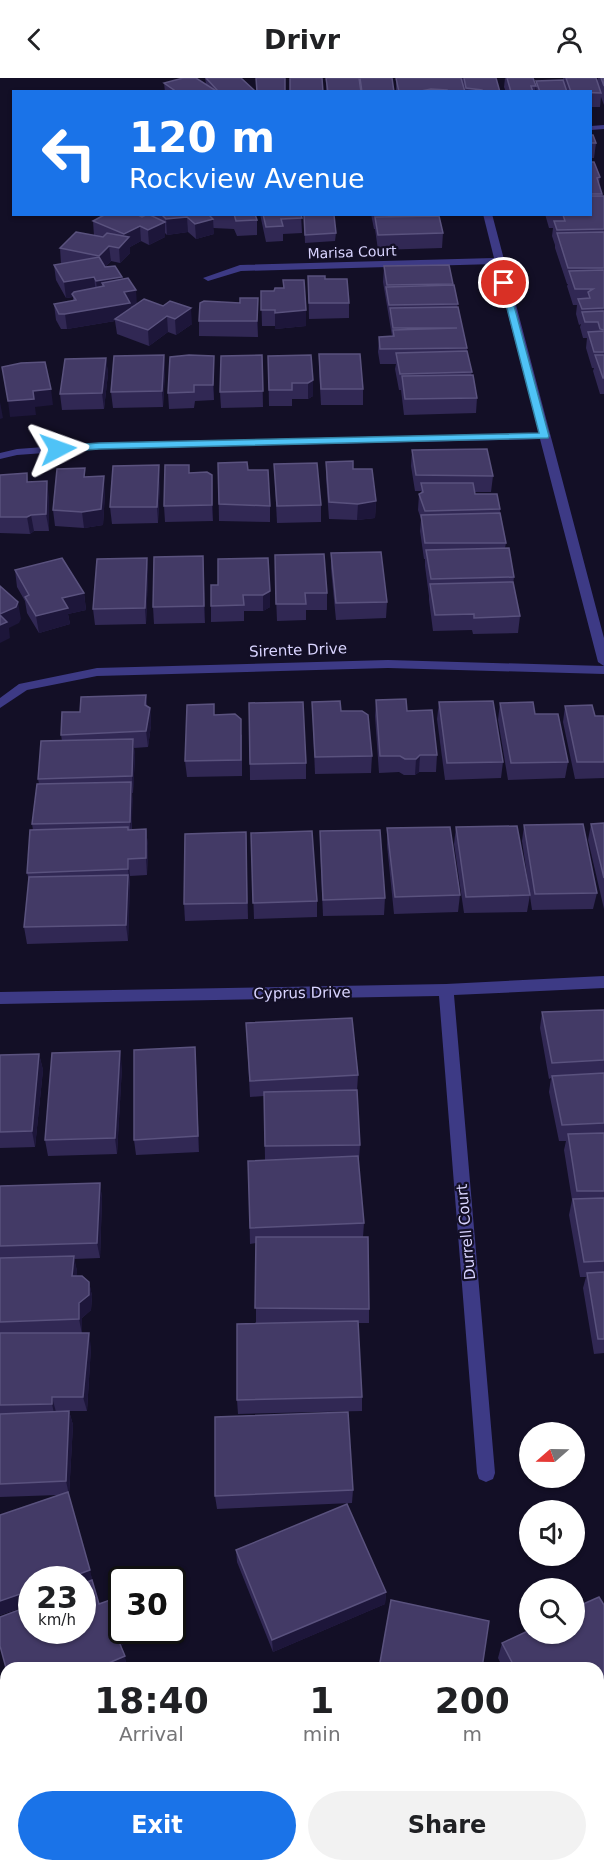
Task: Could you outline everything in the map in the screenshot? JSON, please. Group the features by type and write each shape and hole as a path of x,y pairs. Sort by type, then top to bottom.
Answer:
{"street":[{"path":"487,216 604,662"},
{"name":"Marisa Court","path":"208,278 240,268 498,261"},
{"path":"0,456 17,452 99,446 544,436"},
{"name":"Sirente Drive","path":"0,704 23,687 97,672 388,664 604,670"},
{"name":"Cyprus Drive","path":"0,998 446,990 604,982"},
{"name":"Durrell Court","path":"446,990 486,1473"}],"building":[{"path":"183,78 196,78 215,90 174,90 164,83"},
{"path":"206,78 241,78 254,90 217,90"},
{"path":"256,78 285,78 285,90 257,90"},
{"path":"290,78 322,78 323,90 290,90"},
{"path":"326,78 359,78 361,90 328,90"},
{"path":"360,78 392,78 394,90 362,90"},
{"path":"396,78 461,78 464,90 431,89 399,90"},
{"path":"464,78 496,78 499,90 482,90 466,88"},
{"path":"507,78 533,78 536,86 531,86 532,90 510,90"},
{"path":"566,78 596,78 601,93 592,93 592,90 570,90"},
{"path":"563,80 566,90 539,90 536,81"},
{"path":"592,162 600,177 597,178 602,194 592,194"},
{"path":"592,196 604,196 604,229 557,230 554,221 565,221 563,216 592,216"},
{"path":"102,216 152,216 165,222 148,230 140,226 124,234 93,221"},
{"path":"163,216 210,216 213,219 195,224 187,217 166,219"},
{"path":"235,216 256,216 257,220 236,221"},
{"path":"263,216 302,216 302,218 281,219 283,226 266,227"},
{"path":"304,216 334,216 336,233 305,235"},
{"path":"439,216 443,233 378,235 375,217"},
{"path":"76,232 103,237 107,233 129,237 119,248 109,246 99,256 60,248"},
{"path":"604,232 604,268 568,268 557,233"},
{"path":"99,257 105,267 115,266 122,277 96,281 94,277 64,282 54,265"},
{"path":"449,265 453,284 387,285 384,266"},
{"path":"604,270 604,308 582,309 578,299 590,298 588,292 593,289 575,289 569,271"},
{"path":"308,276 347,279 349,303 309,303"},
{"path":"128,278 136,290 124,292 130,303 65,314 59,314 54,304 76,300 72,294 74,292"},
{"path":"283,280 304,280 306,310 275,313 275,310 261,310 261,291 284,288"},
{"path":"454,285 458,304 389,305 386,287"},
{"path":"240,298 258,298 257,321 199,321 200,303 204,301 240,303"},
{"path":"144,299 163,306 170,301 191,308 175,319 167,316 148,330 115,319"},
{"path":"458,307 467,348 380,349 379,337 394,336 393,330 457,328 393,328 390,308"},
{"path":"604,311 604,330 600,329 598,322 585,322 582,312"},
{"path":"604,331 604,352 594,352 588,332"},
{"path":"467,351 472,372 400,374 396,353"},
{"path":"319,354 360,354 363,389 321,389"},
{"path":"164,355 162,391 111,392 114,356"},
{"path":"262,355 263,391 220,392 221,356"},
{"path":"311,355 313,380 308,383 292,383 292,390 269,390 268,356"},
{"path":"595,355 604,355 604,378 603,378"},
{"path":"214,356 213,385 194,385 194,392 168,393 170,357"},
{"path":"106,358 102,393 60,394 65,359"},
{"path":"45,362 51,389 33,391 34,399 8,401 2,367"},
{"path":"473,375 477,398 405,399 402,376"},
{"path":"487,449 493,476 416,475 412,450"},
{"path":"353,461 353,469 372,469 376,501 358,504 329,502 326,462"},
{"path":"247,462 248,470 268,470 270,506 219,504 218,463"},
{"path":"317,463 321,505 277,506 274,464"},
{"path":"159,465 157,507 110,507 113,466"},
{"path":"165,465 189,465 189,473 207,472 212,475 212,505 164,506"},
{"path":"85,468 84,477 104,476 101,509 82,512 53,510 57,469"},
{"path":"27,473 27,482 47,481 46,514 0,517 0,475"},
{"path":"421,483 473,483 475,494 497,494 500,509 425,511 419,494 423,492"},
{"path":"500,513 506,543 425,543 421,515"},
{"path":"509,548 514,577 431,579 426,550"},
{"path":"381,552 387,602 336,603 331,553"},
{"path":"324,554 327,593 305,593 306,604 276,604 275,555"},
{"path":"203,556 204,606 153,607 154,557"},
{"path":"62,558 84,593 62,598 68,608 36,616 25,597 29,595 15,570"},
{"path":"147,558 145,608 93,609 97,559"},
{"path":"268,558 270,591 263,595 243,595 244,605 211,606 211,585 218,585 218,559"},
{"path":"513,582 520,616 474,618 474,614 435,615 430,584"},
{"path":"0,586 18,602 16,607 0,614"},
{"path":"0,615 7,622 0,625"},
{"path":"146,695 145,705 150,708 146,731 61,735 62,712 80,712 81,697"},
{"path":"406,699 407,711 432,710 437,755 420,755 416,759 380,756 376,700"},
{"path":"340,701 341,711 362,711 368,715 372,756 315,757 312,702"},
{"path":"493,701 503,762 447,763 439,702"},
{"path":"303,702 306,763 250,764 249,703"},
{"path":"533,702 535,714 558,714 568,762 511,763 500,703"},
{"path":"214,704 214,715 235,714 241,719 241,760 185,761 187,705"},
{"path":"592,705 595,716 604,716 604,762 577,762 565,706"},
{"path":"133,739 132,776 38,779 41,741"},
{"path":"131,782 130,822 32,824 37,784"},
{"path":"604,823 604,878 591,824"},
{"path":"583,824 597,893 535,894 524,825"},
{"path":"517,826 530,895 466,897 456,827"},
{"path":"128,827 128,830 146,829 146,858 128,859 128,869 27,873 30,830"},
{"path":"450,827 460,895 395,897 387,828"},
{"path":"380,830 385,898 323,900 320,831"},
{"path":"312,831 317,901 253,903 251,833"},
{"path":"246,832 247,903 184,904 185,834"},
{"path":"128,875 126,925 24,927 29,877"},
{"path":"604,1010 604,1060 552,1063 542,1012"},
{"path":"352,1018 358,1075 250,1081 246,1023"},
{"path":"195,1047 198,1136 134,1140 134,1050"},
{"path":"120,1051 115,1138 45,1140 52,1053"},
{"path":"39,1054 32,1131 0,1132 0,1055"},
{"path":"604,1073 604,1123 562,1125 552,1076"},
{"path":"357,1090 360,1145 265,1146 264,1092"},
{"path":"604,1133 604,1191 577,1191 568,1134"},
{"path":"358,1156 364,1223 250,1228 248,1161"},
{"path":"100,1183 97,1243 0,1246 0,1186"},
{"path":"604,1198 604,1261 584,1262 573,1199"},
{"path":"256,1237 368,1237 369,1309 255,1308"},
{"path":"74,1256 72,1276 82,1276 89,1282 89,1295 79,1303 79,1319 0,1322 0,1258"},
{"path":"604,1272 604,1339 598,1339 587,1273"},
{"path":"358,1321 362,1397 237,1400 237,1324"},
{"path":"0,1333 89,1333 83,1397 52,1397 52,1404 0,1405"},
{"path":"69,1411 66,1481 0,1484 0,1414"},
{"path":"348,1412 353,1490 215,1496 215,1417"},
{"path":"68,1492 89,1566 18,1566 18,1595 0,1601 0,1515"},
{"path":"347,1504 386,1592 272,1640 236,1550"},
{"path":"96,1594 99,1604 108,1601 108,1644 120,1644 125,1656 111,1662 4,1662 0,1646 0,1617 18,1610 18,1644 96,1644"},
{"path":"599,1597 604,1605 604,1662 512,1662 502,1643 519,1635 519,1644 585,1644 585,1603"},
{"path":"391,1600 489,1621 483,1662 380,1662"}],"route":[{"path":"58,449 99,446 544,436 504,283"}]}
